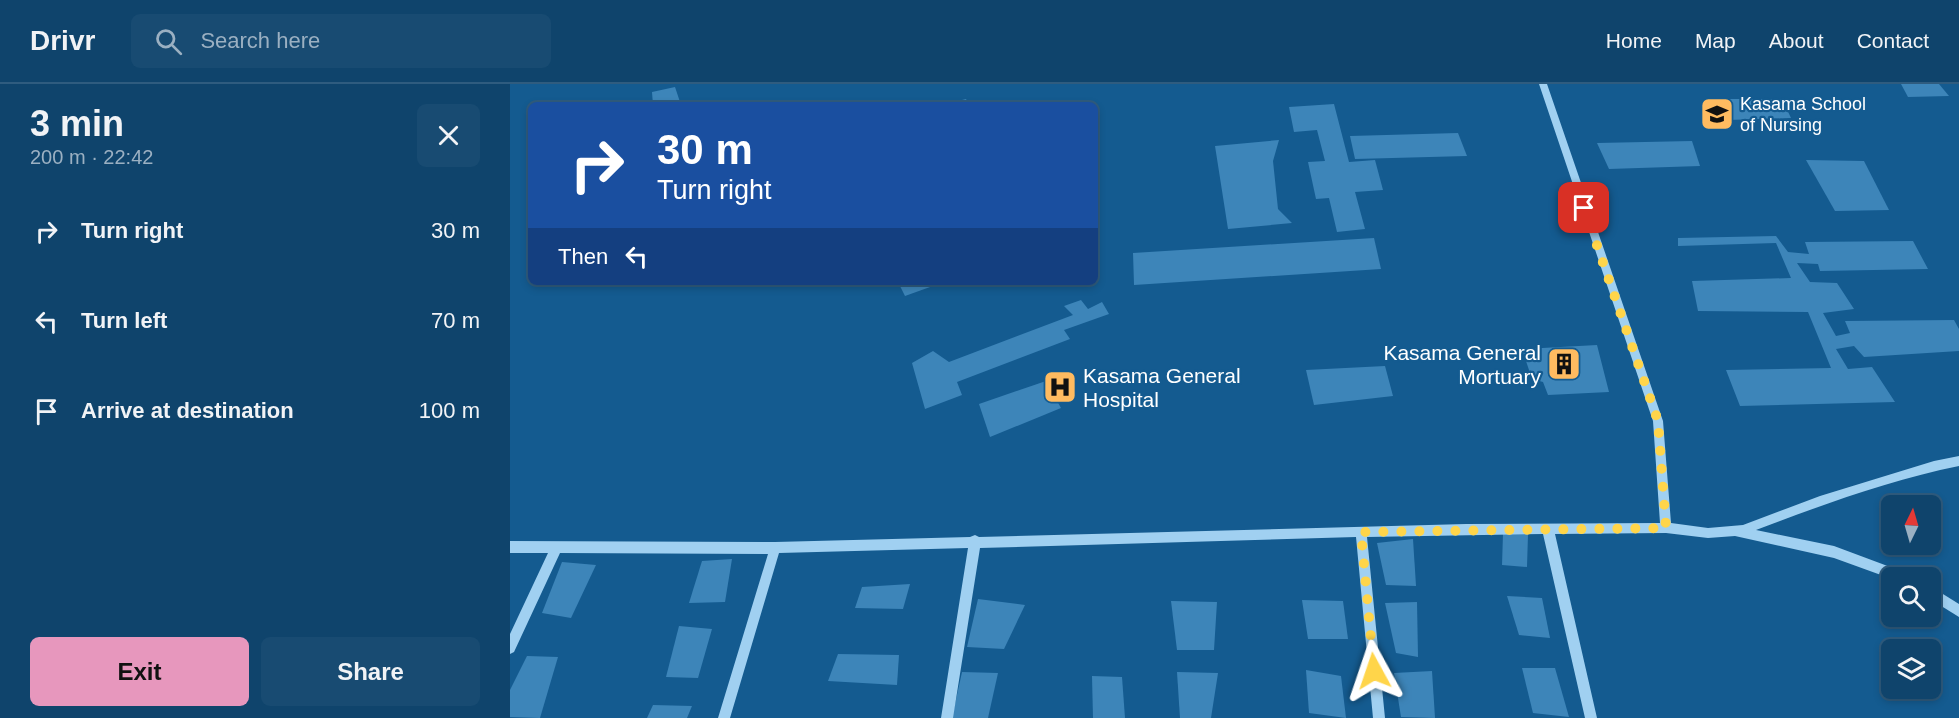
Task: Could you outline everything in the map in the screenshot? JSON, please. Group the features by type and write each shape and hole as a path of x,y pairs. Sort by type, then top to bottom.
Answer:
{"street":[{"path":"1544,84 1658,421 1666,528"},
{"path":"510,547 775,548 975,540 1548,529 1666,528 1708,533 1743,530 1820,501 1934,466 1959,461"},
{"path":"1548,529 1591,718"},
{"path":"1734,531 1834,552 1881,569"},
{"path":"1361,532 1379,718"},
{"path":"946,718 975,540"},
{"path":"510,648 556,548"},
{"path":"724,718 775,548"},
{"path":"1941,599 1959,611"}],"building":[{"path":"1901,84 1939,84 1949,96 1908,97"},
{"path":"675,87 680,102 653,102 652,92"},
{"path":"1715,99 1782,99 1791,118 1728,120"},
{"path":"1334,104 1349,162 1375,160 1383,190 1355,192 1365,229 1337,232 1329,198 1316,199 1308,162 1325,161 1317,130 1294,132 1289,107"},
{"path":"1458,133 1467,156 1355,159 1350,136"},
{"path":"1279,140 1273,161 1278,209 1292,223 1228,229 1215,146"},
{"path":"1692,141 1700,166 1609,169 1597,143"},
{"path":"1806,160 1864,161 1889,210 1835,211"},
{"path":"1776,236 1788,252 1809,254 1805,242 1913,241 1928,269 1820,271 1818,264 1797,263 1810,282 1837,283 1854,309 1823,313 1836,336 1850,333 1845,321 1954,320 1959,329 1959,351 1864,357 1854,346 1836,349 1848,369 1872,367 1895,402 1740,406 1726,370 1831,368 1808,312 1698,311 1692,281 1791,278 1776,243 1678,246 1678,238"},
{"path":"1374,238 1381,269 1134,285 1133,253"},
{"path":"900,285 936,285 905,296"},
{"path":"1081,300 1088,309 1102,302 1109,314 1064,330 1070,339 957,382 962,395 925,409 912,363 933,351 949,362 1073,315 1064,306"},
{"name":"Kasama General Mortuary","path":"1597,345 1609,392 1548,395 1543,382 1532,379 1522,349"},
{"path":"1385,366 1393,396 1314,405 1306,370"},
{"path":"1046,381 1061,408 990,437 979,404"},
{"path":"1503,533 1528,534 1527,567 1502,565"},
{"path":"1413,539 1416,586 1386,585 1377,543"},
{"path":"732,559 725,602 689,603 702,561"},
{"path":"562,562 596,565 571,618 542,613"},
{"path":"910,584 903,609 855,608 862,587"},
{"path":"1507,596 1542,598 1550,638 1519,635"},
{"path":"978,599 1025,605 1004,649 967,647"},
{"path":"1302,600 1343,601 1348,639 1308,639"},
{"path":"1171,601 1217,602 1214,650 1177,650"},
{"path":"1417,602 1418,657 1396,653 1385,603"},
{"path":"679,626 712,629 698,678 666,677"},
{"path":"838,654 899,655 897,685 828,681"},
{"path":"527,656 558,657 540,718 510,717 510,690"},
{"path":"1522,668 1555,668 1569,717 1533,713"},
{"path":"1306,670 1341,676 1346,718 1309,713"},
{"path":"1432,671 1435,718 1401,717 1394,673"},
{"path":"962,672 998,673 988,718 952,718"},
{"path":"1177,672 1218,673 1211,718 1180,718"},
{"path":"1092,676 1122,677 1125,718 1093,718"},
{"path":"653,705 692,706 687,718 647,718"}],"place":[{"name":"Kasama School of Nursing","path":"1717,114"},
{"name":"Kasama General Mortuary","path":"1564,364"},
{"name":"Kasama General Hospital","path":"1060,387"}],"route":[{"path":"1374,671 1361,532 1666,528 1664,473 1658,421 1584,208"}]}
